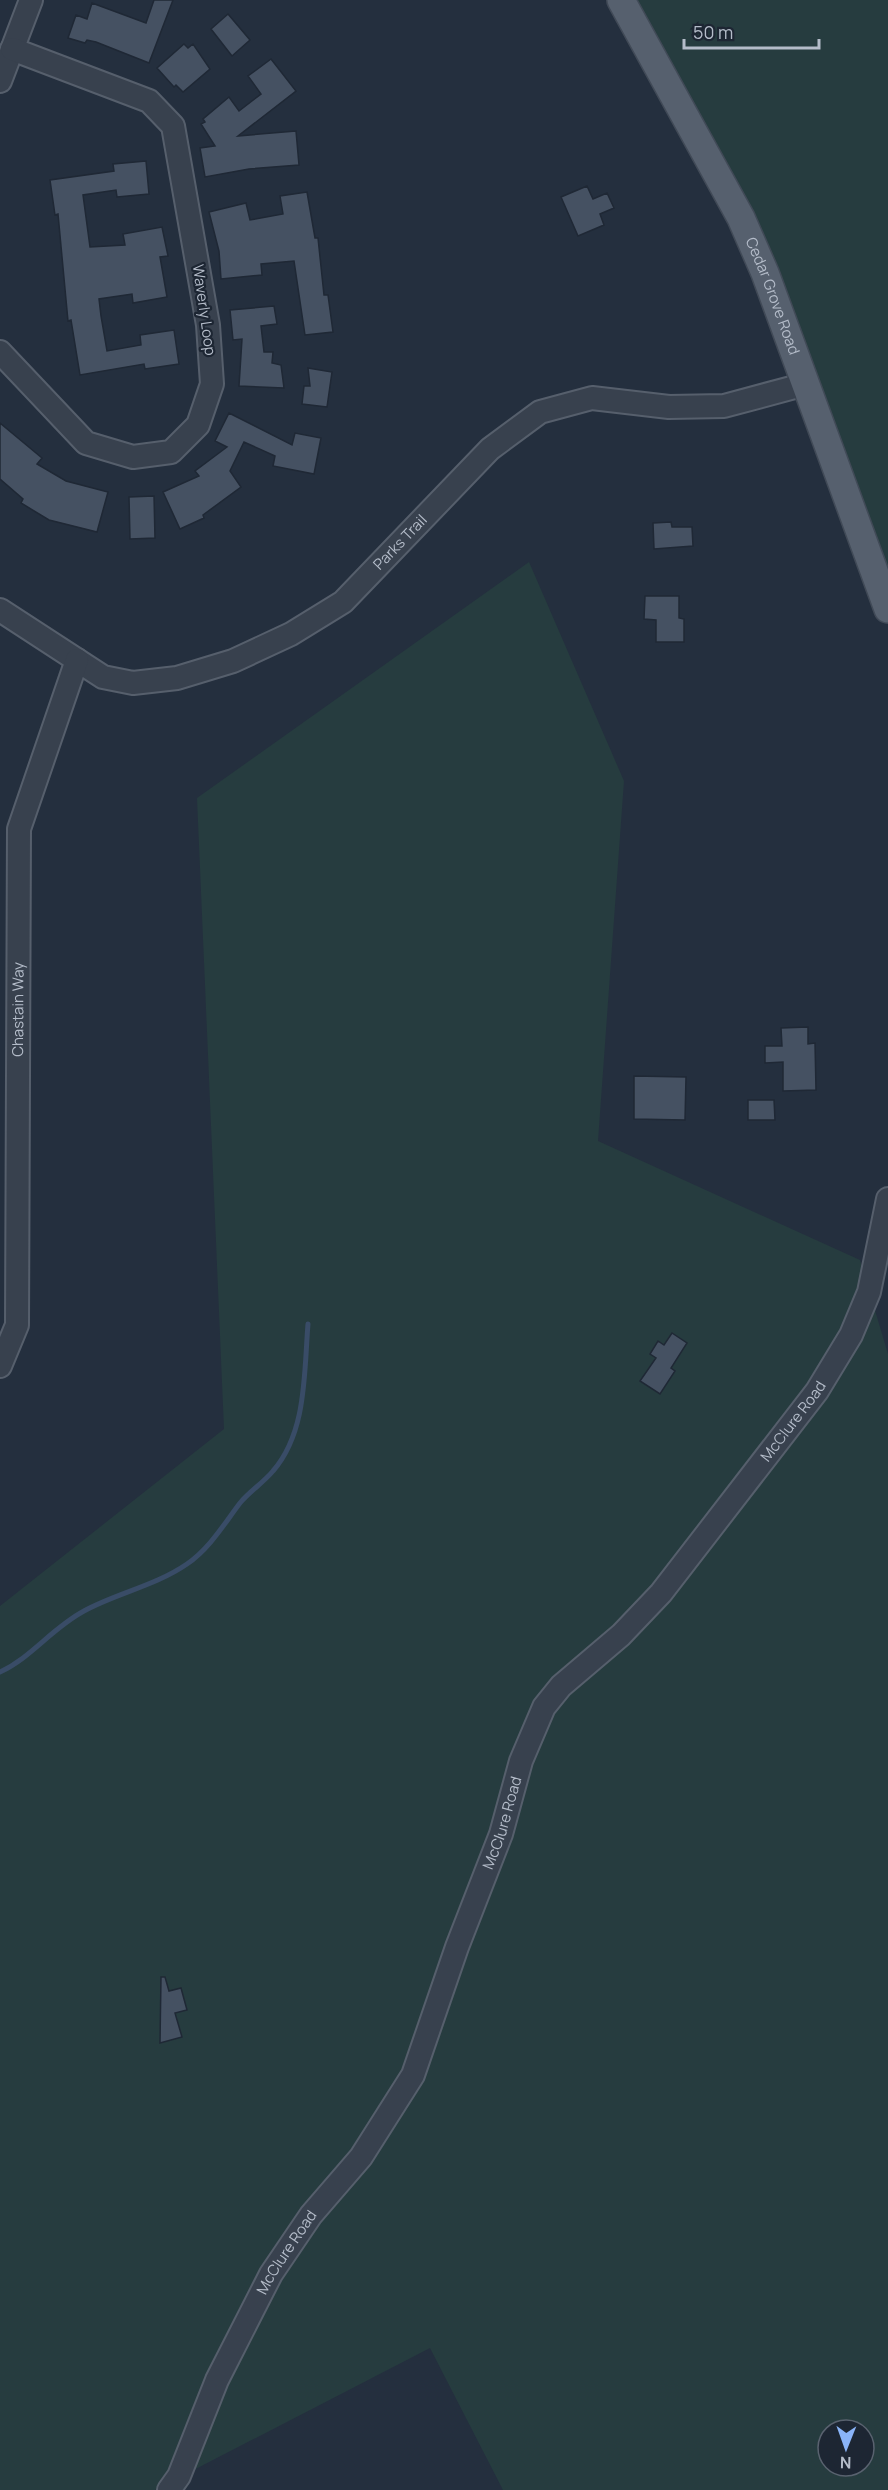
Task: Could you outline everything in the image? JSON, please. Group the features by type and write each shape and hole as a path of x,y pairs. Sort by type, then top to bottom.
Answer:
{"main road":[{"name":"Cedar Grove Road","path":"621,0 741,218 765,273 888,609"}],"street":[{"path":"0,81 31,0"},
{"name":"Waverly Loop","path":"0,352 86,443 133,457 171,453 198,424 212,384 208,325 173,126 149,101 12,49"},
{"name":"Parks Trail","path":"0,610 103,677 133,683 177,678 233,661 291,634 343,602 490,449 540,412 592,398 669,407 724,406 806,384"},
{"name":"Chastain Way","path":"0,1366 17,1325 9,882 19,829 77,660"},
{"name":"McClure Road","path":"169,2490 179,2476 217,2380 271,2274 311,2215 361,2157 413,2075 457,1947 501,1834 521,1761 544,1707 561,1686 621,1635 661,1593 817,1391 851,1335 868,1292 881,1244 888,1199"}],"green space":[{"path":"614,0 888,0 888,599 752,257"},
{"path":"529,562 624,781 598,1141 860,1260 888,1354 888,2490 503,2490 430,2348 155,2490 0,2490 0,1606 224,1429 197,798"}],"building":[{"path":"154,0 173,0 149,63 96,42 87,40 85,43 68,38 76,15 87,19 92,3 146,23"},
{"path":"228,14 250,40 232,56 211,29"},
{"path":"184,44 188,48 193,44 210,69 183,92 176,85 174,87 157,68"},
{"path":"271,59 296,91 238,136 296,131 299,165 249,169 205,177 200,148 215,146 201,124 205,122 203,119 229,97 239,111 261,94 248,76"},
{"path":"146,161 149,194 117,197 116,190 83,195 90,247 125,245 123,234 162,227 168,256 160,257 167,297 133,303 132,294 99,299 101,316 107,351 141,345 140,335 174,330 179,364 145,369 144,364 80,375 71,320 68,321 58,214 55,215 50,180 114,171 113,164"},
{"path":"587,186 593,199 607,193 614,208 600,214 604,225 578,236 561,197"},
{"path":"307,192 315,238 318,238 324,295 328,295 333,332 305,335 294,261 261,264 262,275 221,279 219,251 209,212 246,203 250,220 283,214 280,196"},
{"path":"274,306 277,324 261,326 264,352 273,352 272,363 281,365 284,388 239,386 242,339 233,340 230,310"},
{"path":"308,368 332,372 327,407 302,404 304,386 310,386"},
{"path":"229,413 292,445 295,433 321,438 314,474 273,466 275,456 244,442 230,471 241,487 203,515 204,518 180,529 163,492 199,476 195,471 227,447 215,441"},
{"path":"0,423 42,458 37,464 66,481 108,492 97,532 49,520 21,503 23,499 0,479"},
{"path":"154,496 155,538 130,539 129,497"},
{"path":"671,522 672,527 692,527 693,546 654,549 653,523"},
{"path":"645,596 679,596 679,618 684,619 684,642 656,642 656,620 644,619"},
{"path":"808,1027 808,1044 815,1043 816,1090 783,1091 783,1062 765,1063 765,1046 782,1046 781,1028"},
{"path":"634,1076 686,1077 685,1120 634,1119"},
{"path":"748,1100 774,1100 775,1120 748,1120"},
{"path":"672,1333 687,1343 671,1368 675,1371 660,1394 640,1381 656,1358 650,1354 658,1341 664,1345"},
{"path":"161,1977 165,1977 169,1991 181,1988 187,2010 175,2013 182,2037 160,2043"}],"waterway":[{"path":"0,1672 22,1659 84,1611 175,1572 195,1558 210,1543 240,1503 273,1471 292,1438 302,1401 308,1324"}]}
